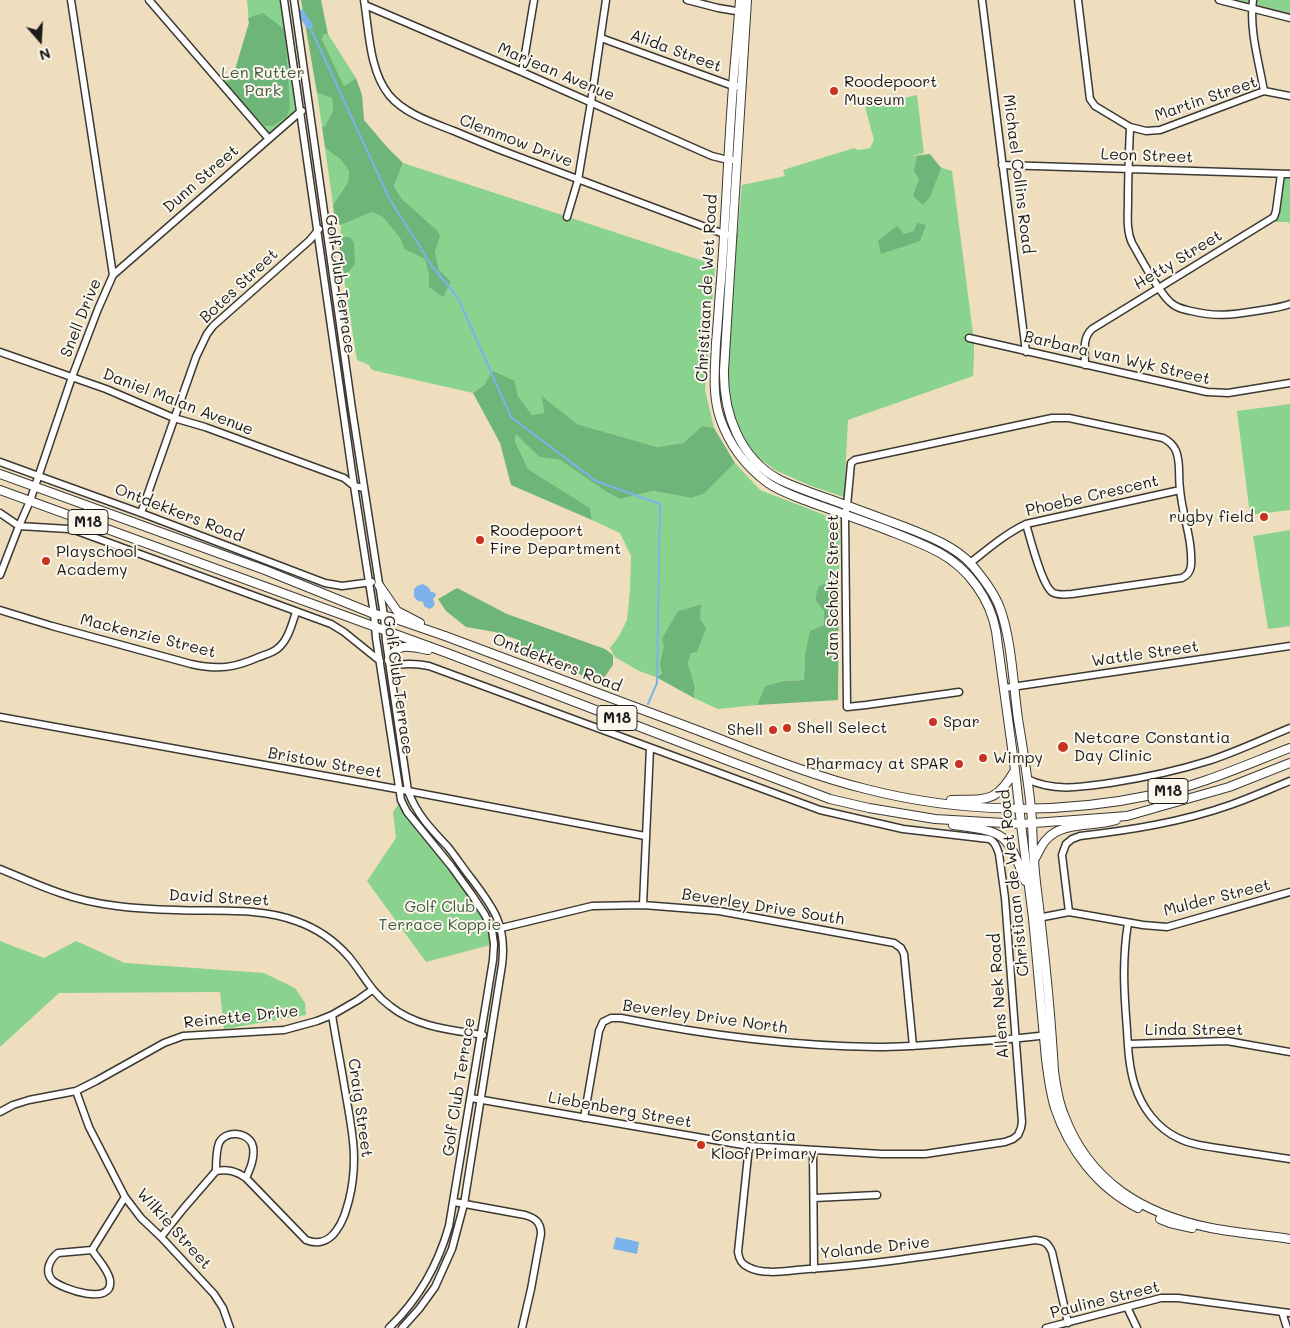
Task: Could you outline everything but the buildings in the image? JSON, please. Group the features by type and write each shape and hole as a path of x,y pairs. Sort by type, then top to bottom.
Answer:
{"main road":[{"name":"Christiaan de Wet Road","path":"740,0 743,13 742,86 737,160 714,383 719,416 735,448 748,465 770,484 792,495 901,536 940,553 954,562 979,589 994,618 1030,894 1037,918"},
{"name":"Christiaan de Wet Road","path":"748,0 743,13 733,86 728,160 724,385 725,402 735,430 752,457 779,479 934,539 951,548 970,563 986,582 1000,608 1008,638 1013,687 1031,809 1037,918 1048,1035 1058,1094 1064,1115 1076,1142 1091,1164 1122,1192 1137,1203 1153,1211 1211,1228 1290,1239"},
{"name":"Ontdekkers Road","path":"0,474 265,570 374,614 445,636 801,769 866,789 928,802 977,807 1031,809 1098,804 1152,795 1217,776 1290,748"},
{"name":"Ontdekkers Road","path":"0,490 386,630 720,758 830,798 869,808 935,819 1021,824 1128,816 1229,787 1290,763"},
{"path":"378,583 397,611 445,636"},
{"path":"390,663 391,655 397,648 403,646 447,653"},
{"path":"928,802 988,799 1009,782 1015,770"},
{"path":"869,808 924,822 999,834 1011,847 1030,894"},
{"path":"1034,861 1045,840 1056,831 1070,827 1103,824 1128,816"}],"street":[{"name":"Snell Drive","path":"0,575 30,501 72,377 113,275 71,0"},
{"path":"149,0 269,139"},
{"name":"Golf Club Terrace","path":"284,0 401,800 406,812 451,866 486,915 492,930 494,944 450,1226 446,1240 430,1275 410,1305 389,1328"},
{"name":"Golf Club Terrace","path":"294,0 408,791 412,803 420,816 452,852 495,912 504,944 482,1100 464,1204 452,1249 443,1269 424,1302 402,1328"},
{"path":"522,72 534,0"},
{"path":"567,217 578,180 592,102 606,0"},
{"path":"688,0 743,13"},
{"name":"Michael Collins Road","path":"982,0 1026,352"},
{"path":"1078,0 1089,96 1095,106 1130,127 1128,169 1129,236 1159,288 1176,307 1205,315 1233,315 1290,304"},
{"path":"1219,0 1290,18"},
{"path":"1254,0 1255,40 1264,91"},
{"name":"Marjean Avenue","path":"364,2 712,156 737,160"},
{"name":"Clemmow Drive","path":"364,2 370,45 376,70 385,89 398,105 430,122 578,180 728,235"},
{"name":"Alida Street","path":"601,38 733,86 742,86"},
{"name":"Martin Street","path":"1130,127 1146,131 1160,130 1264,91 1290,96"},
{"path":"301,111 310,110"},
{"name":"Dunn Street","path":"113,275 301,111"},
{"name":"Leon Street","path":"1002,165 1290,174"},
{"name":"Hetty Street","path":"1085,365 1085,340 1089,332 1102,322 1274,218 1281,174"},
{"path":"318,230 327,228"},
{"name":"Botes Street","path":"141,512 196,357 207,334 222,317 310,240 318,230"},
{"name":"Barbara van Wyk Street","path":"969,338 1214,393 1234,393 1290,383"},
{"name":"Daniel Malan Avenue","path":"0,352 106,389 174,418 205,427 346,480 354,486 364,488"},
{"name":"Phoebe Crescent","path":"850,468 851,463 855,460 1060,417 1157,437 1168,441 1174,446 1178,455 1180,490 1026,524 1004,536 970,563"},
{"name":"Ontdekkers Road","path":"0,462 141,512 325,583 342,586 378,583"},
{"name":"Jan Scholtz Street","path":"850,468 845,515 847,707 866,706 959,692"},
{"path":"346,480 363,478"},
{"path":"1026,524 1044,580 1051,592 1056,594 1072,594 1182,578 1189,573 1191,561 1180,490"},
{"path":"0,513 19,526 78,531 331,624 380,661"},
{"name":"Mackenzie Street","path":"0,610 191,664 220,668 253,660 277,649 284,640 296,612"},
{"name":"Wattle Street","path":"1004,688 1290,646"},
{"path":"390,663 418,663 429,666 650,748 643,905"},
{"name":"Bristow Street","path":"0,718 408,791 646,836"},
{"path":"1027,779 1036,784 1064,788 1141,778 1206,762 1290,728"},
{"name":"Allens Nek Road","path":"650,748 820,810 903,829 992,840 997,847 1005,898 1022,1122"},
{"path":"1069,912 1062,855 1066,844 1072,839 1080,836 1150,826 1191,816 1230,805 1290,781"},
{"name":"David Street","path":"0,869 61,894 112,906 260,913 276,915 296,921 324,936 339,947 372,990 390,1006 408,1018 433,1026 491,1036"},
{"name":"Mulder Street","path":"1037,918 1069,912 1128,923 1167,927 1290,892"},
{"name":"Beverley Drive South","path":"492,930 592,906 643,905 719,910 894,942 901,948 904,954 913,1046"},
{"path":"1128,923 1123,971 1128,1044 1131,1071 1137,1093 1147,1111 1167,1131 1188,1142 1290,1159"},
{"name":"Reinette Drive","path":"0,1112 29,1100 76,1090 164,1043 183,1036 284,1030 332,1015 372,990"},
{"name":"Craig Street","path":"216,1171 230,1170 246,1178 306,1240 312,1243 321,1242 333,1235 346,1211 355,1157 332,1015"},
{"name":"Beverley Drive North","path":"584,1118 599,1031 603,1022 611,1018 621,1018 724,1036 793,1043 878,1047 1016,1039 1048,1035"},
{"name":"Linda Street","path":"1128,1044 1227,1041 1290,1052"},
{"name":"Wilkie Street","path":"76,1090 88,1126 125,1197 141,1218 214,1294 223,1308 230,1328"},
{"name":"Liebenberg Street","path":"471,1098 749,1146 882,1154 925,1154 1005,1142 1018,1135 1022,1122"},
{"path":"161,1237 216,1171 220,1141 226,1136 235,1133 240,1134 251,1141 253,1151 246,1178"},
{"name":"Yolande Drive","path":"749,1146 738,1252 739,1260 748,1268 774,1271 891,1262 1035,1240 1044,1241 1052,1252 1068,1323"},
{"path":"814,1151 814,1269"},
{"path":"814,1198 878,1195"},
{"path":"92,1250 125,1197"},
{"path":"454,1202 532,1217 540,1226 540,1242 522,1328"},
{"path":"92,1250 108,1274 109,1288 105,1292 93,1295 84,1293 53,1281 49,1276 49,1264 54,1256 63,1252 92,1250"},
{"name":"Pauline Street","path":"1046,1328 1161,1298 1178,1298 1290,1313"},
{"path":"1127,1308 1137,1328"},
{"path":"1282,1312 1287,1328"}],"green space":[{"name":"Len Rutter Park","path":"247,0 281,0 297,111 269,136 222,81 235,70 249,23"},
{"path":"301,0 321,0 328,34 324,34 322,39 344,86 356,78 362,95 364,120 403,163 394,186 402,199 437,230 440,236 435,252 439,270 451,281 443,297 429,287 429,276 425,259 404,249 400,238 383,217 372,212 341,225 335,224 333,205 348,182 349,171 341,160 325,148 322,127 325,126 333,111 332,98 317,93"},
{"path":"1238,0 1290,0 1290,13"},
{"name":"Len Rutter Park","path":"263,13 285,30 290,107 287,116 273,126 265,126 225,84 235,75 249,23 248,18"},
{"path":"324,34 328,34 356,78 344,86 322,39"},
{"path":"317,93 332,98 333,111 325,126 322,127"},
{"path":"917,95 924,153 911,156 930,154 936,164 952,171 974,341 973,376 848,420 844,497 811,486 777,471 757,457 742,439 731,412 725,368 742,185 785,176 783,170 854,148 858,150 870,148 874,140 865,107"},
{"path":"325,148 341,160 349,171 348,182 333,205"},
{"path":"930,154 941,168 930,197 923,205 913,196 919,179 914,171 917,156"},
{"path":"403,163 715,265 705,390 714,428 702,426 683,443 657,447 577,424 543,397 544,414 532,415 518,396 515,381 494,372 484,385 473,393 372,370 369,365 357,360 344,279 355,264 350,237 340,237 341,225 372,212 383,216 400,238 404,249 425,259 429,276 429,287 451,281 439,270 435,252 437,230 402,199 394,186"},
{"path":"1282,178 1290,178 1290,224 1287,222 1274,222"},
{"path":"917,223 926,225 920,241 881,254 878,241 897,226 904,234 914,231"},
{"path":"338,237 350,237 354,243 355,264 344,279"},
{"path":"493,371 515,381 518,396 532,415 544,413 542,396 577,424 657,447 683,443 702,426 714,428 735,463 704,494 691,498 653,491 620,499 608,493 560,460 539,457 516,434 515,441 528,469 590,508 592,520 511,485 500,443 473,393 484,385"},
{"path":"1290,404 1290,510 1250,515 1237,411"},
{"path":"516,433 539,457 560,460 608,493 620,499 653,491 691,498 704,494 735,463 760,490 835,519 840,527 839,576 818,588 815,600 824,611 824,625 805,654 804,680 783,681 765,686 757,705 718,709 694,698 695,687 688,663 700,619 700,604 678,611 664,650 661,666 662,674 656,677 639,671 615,657 610,648 627,620 631,556 620,533 592,520 590,508 528,469 515,441"},
{"path":"1290,530 1290,626 1268,629 1253,536"},
{"path":"839,576 838,700 757,705 765,686 783,681 804,680 805,654 810,631 824,625 824,611 815,600 818,587"},
{"path":"457,588 507,614 605,649 613,655 613,665 603,679 586,677 555,664 555,659 541,653 535,659 517,651 519,640 495,632 466,627 446,611 438,599"},
{"path":"701,604 700,619 706,628 697,652 691,653 688,663 695,687 694,698 656,677 662,674 660,664 664,646 662,639 678,611"},
{"name":"Golf Club Terrace Koppie","path":"401,800 485,915 494,944 426,962 367,881 396,838 393,812"},
{"path":"0,941 44,958 76,941 125,963 264,973 295,988 305,1003 306,1015 224,1029 220,992 59,993 0,1047"}],"water":[{"path":"423,584 428,587 430,592 436,594 433,599 435,604 429,609 424,606 423,602 418,601 414,597 414,589"},
{"path":"616,1237 639,1242 637,1254 613,1249"}],"waterway":[{"path":"301,13 309,25"},
{"path":"309,25 389,198 432,266 458,298 511,417 596,481 660,504 657,683 648,704"}],"place":[{"name":"Roodepoort Museum","path":"834,91"},
{"name":"rugby field","path":"1264,517"},
{"name":"Roodepoort Fire Department","path":"480,540"},
{"name":"Playschool Academy","path":"46,561"},
{"name":"Spar","path":"933,722"},
{"name":"Shell Select","path":"787,728"},
{"name":"Shell","path":"773,730"},
{"name":"Netcare Constantia Day Clinic","path":"1063,747"},
{"name":"Wimpy","path":"983,758"},
{"name":"Pharmacy at SPAR","path":"959,764"},
{"name":"Constantia Kloof Primary","path":"701,1145"}]}
